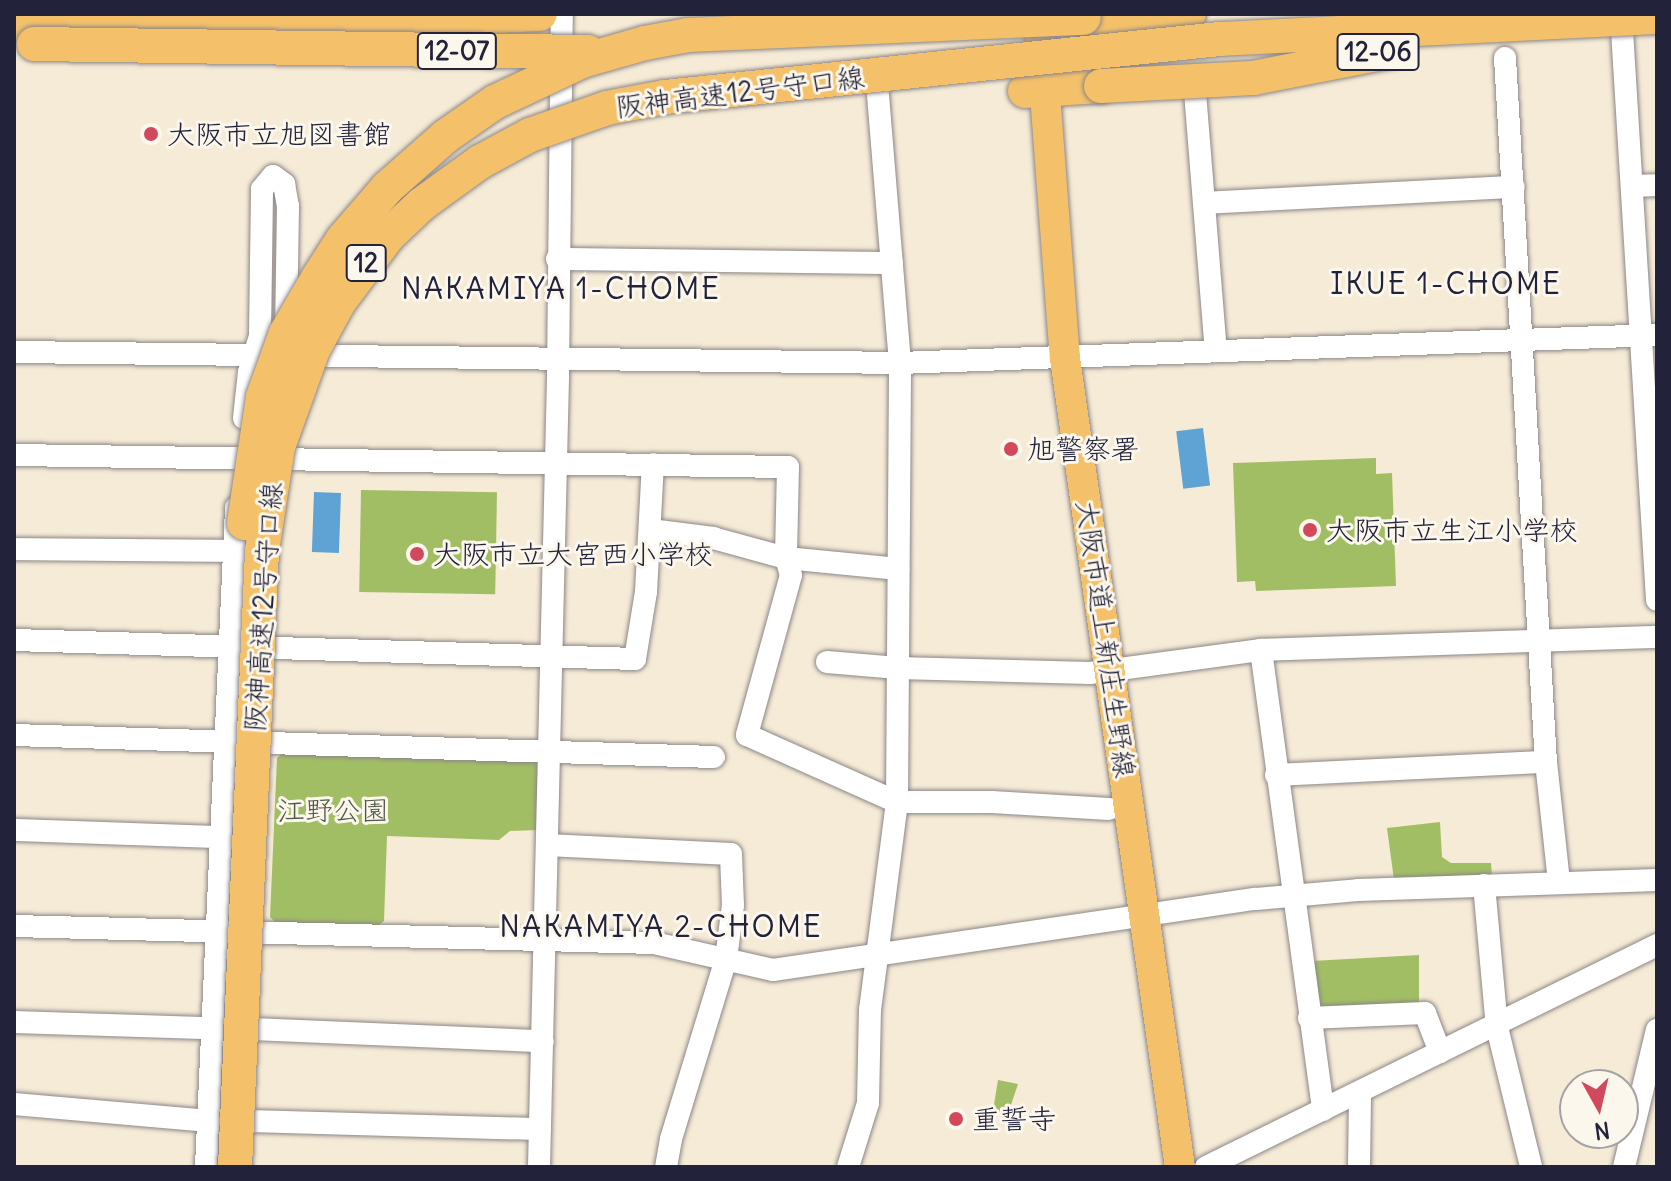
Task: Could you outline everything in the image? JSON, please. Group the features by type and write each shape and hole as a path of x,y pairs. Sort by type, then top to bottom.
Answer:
{"highway":[{"path":"14,24 306,27 540,14"},
{"path":"1012,14 1084,18"},
{"name":"阪神高速12号守口線","path":"215,1167 241,548 248,475 263,397 286,333 343,239 387,188 446,136 520,89 610,52 721,32 1189,14"},
{"name":"阪神高速12号守口線","path":"235,1167 259,612 272,477 287,417 313,350 350,283 389,235 422,204 480,162 530,135 607,108 690,94 1220,39 1657,17"},
{"name":"12-06","path":"1035,85 1101,86 1253,78 1378,52 1416,48 1657,36"},
{"name":"12-07","path":"14,44 737,52 1220,39"}],"main road":[{"name":"大阪市道上新庄生野線","path":"1018,14 1035,85"},
{"name":"大阪市道上新庄生野線","path":"1039,14 1035,85 1056,358 1134,917 1159,1167"},
{"name":"大阪市道上新庄生野線","path":"1100,672 1109,809 1134,917 1180,1167"}],"street":[{"path":"539,1167 556,462 562,14"},
{"path":"1621,14 1632,186 1649,336 1657,600"},
{"path":"1505,58 1546,762 1559,882"},
{"path":"848,1167 868,1103 870,1010 897,802 900,363 877,86"},
{"path":"1195,92 1216,351"},
{"path":"206,1167 232,551 240,459 254,356 260,335 262,189 273,176 284,184 288,206 286,356 247,1167"},
{"path":"1632,186 1657,185"},
{"path":"1204,203 1514,187"},
{"path":"557,259 892,263"},
{"path":"14,352 900,363 1649,336"},
{"path":"14,455 788,467 786,558 791,575 747,735 897,802 992,802 1109,809"},
{"path":"14,640 635,659 646,592 653,464"},
{"path":"650,530 713,538 786,558 898,569"},
{"path":"14,549 232,551"},
{"path":"827,662 898,668 1100,672 1261,650 1657,637"},
{"path":"1261,650 1323,1110"},
{"path":"14,735 714,757"},
{"path":"1276,775 1546,762"},
{"path":"14,830 219,837"},
{"path":"547,845 731,854 733,905 726,959 671,1139 666,1167"},
{"path":"14,926 654,943 773,970 1292,896 1484,885 1657,880"},
{"path":"1484,885 1497,1027 1531,1167"},
{"path":"1206,1167 1497,1027 1657,945"},
{"path":"1309,1018 1425,1013 1440,1052"},
{"path":"14,1022 210,1028"},
{"path":"252,1029 543,1041"},
{"path":"1624,1167 1649,1098 1657,1030"},
{"path":"1359,1167 1360,1092"},
{"path":"14,1104 209,1121"},
{"path":"249,1121 540,1129"}],"green space":[{"path":"1376,458 1376,474 1392,473 1396,586 1256,591 1255,581 1237,582 1233,463"},
{"path":"361,490 497,492 495,594 359,592"},
{"name":"江野公園","path":"285,751 533,759 540,766 538,830 510,831 499,840 387,836 384,921 375,928 278,925 270,917 277,758"},
{"path":"1440,822 1442,857 1451,863 1491,863 1492,876 1394,880 1387,828"},
{"path":"1419,955 1419,1006 1326,1010 1318,1005 1312,961"},
{"path":"998,1080 1018,1084 1008,1114 993,1111"}],"water":[{"path":"1203,428 1210,486 1183,489 1176,431"},
{"path":"314,492 341,493 339,553 312,552"}],"place":[{"name":"大阪市立旭図書館","path":"151,134"},
{"name":"旭警察署","path":"1011,449"},
{"name":"大阪市立生江小学校","path":"1310,530"},
{"name":"大阪市立大宮西小学校","path":"417,554"},
{"name":"重誓寺","path":"956,1119"}],"district":[{"name":"IKUE 1-CHOME","path":"1446,283"},
{"name":"NAKAMIYA 1-CHOME","path":"561,288"},
{"name":"NAKAMIYA 2-CHOME","path":"661,926"}]}
